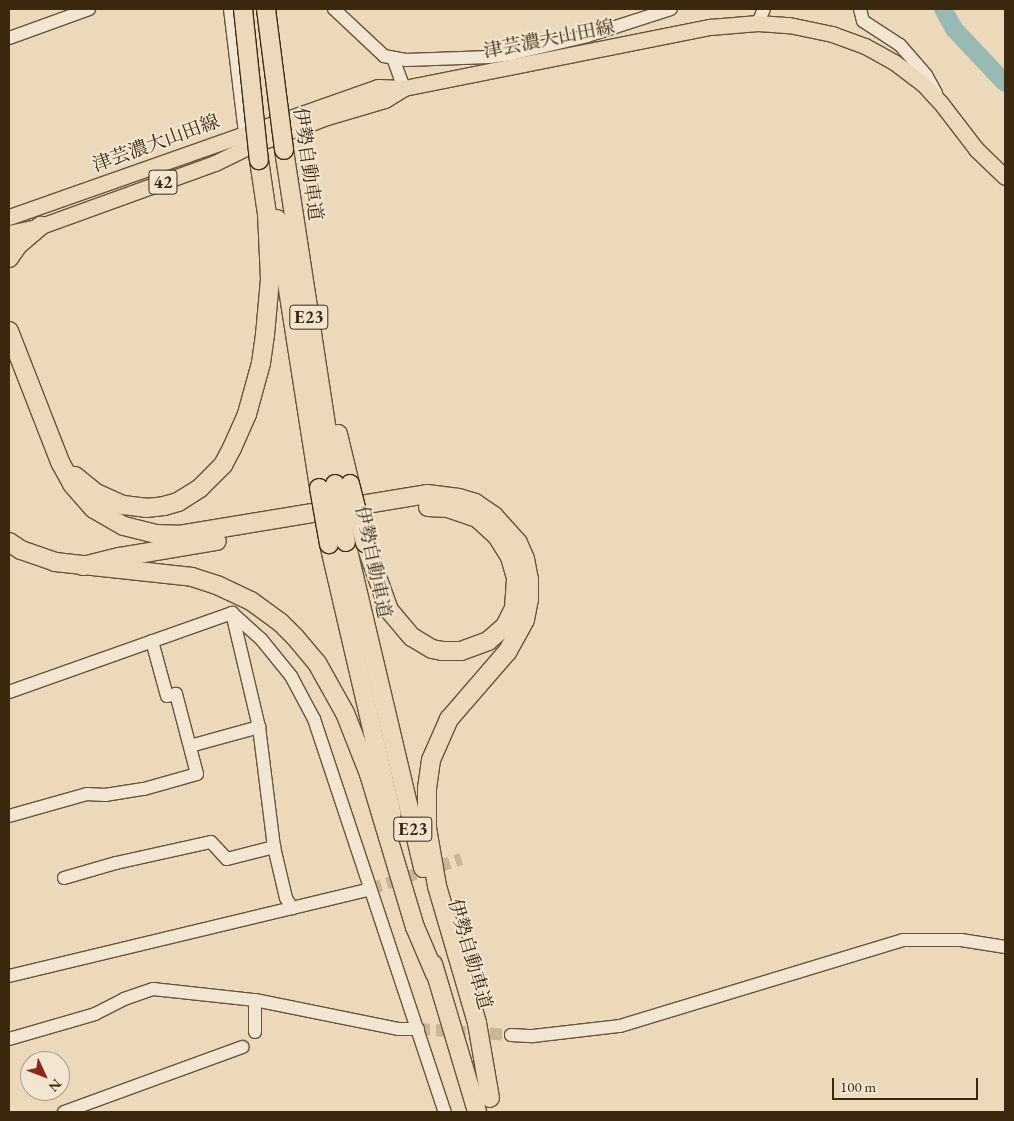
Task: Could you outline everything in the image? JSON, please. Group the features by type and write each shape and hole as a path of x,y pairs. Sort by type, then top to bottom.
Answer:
{"highway":[{"path":"60,462 84,484 108,500 123,506 146,508 164,506 190,495 210,480 232,448 247,414 261,363 270,279 263,158 242,9"},
{"name":"伊勢自動車道","path":"249,9 263,158 334,485"},
{"name":"伊勢自動車道","path":"266,9 284,150 334,485 344,614 401,850 435,974 478,1112"},
{"path":"9,258 18,246 41,226"},
{"path":"9,331 60,462 79,494 94,509 113,522 144,532 169,535 200,533 427,494 459,498 475,503 494,516 518,543 525,559 529,579 529,599 525,620 507,652 449,719 431,760 427,788 428,835 436,886 477,1023 493,1105"},
{"path":"83,566 120,557 160,552 366,514 417,507 436,507 458,511 477,518 505,546 514,567 516,599 511,616 498,633 479,646 461,651 432,649 412,637 389,610 365,543 334,485"},
{"path":"9,542 39,557 83,566 163,572 192,577 219,586 267,612 304,646 330,684 356,740 369,774 415,928 435,974"},
{"name":"伊勢自動車道","path":"338,543 412,829 493,1105"}],"main road":[{"name":"津芸濃大山田線","path":"9,217 378,87 404,88 761,16 813,29 865,46 906,70 940,102 976,149 1005,177"},
{"name":"津芸濃大山田線","path":"9,233 41,226 215,163 248,147 327,117 385,100 404,88"}],"street":[{"path":"9,38 89,9"},
{"path":"230,9 244,133"},
{"path":"334,9 384,56 406,60 490,57 587,36 671,9"},
{"path":"860,9 861,18 867,24 900,45 915,61 932,85 940,102"},
{"path":"587,36 589,52"},
{"path":"393,58 404,88"},
{"path":"9,692 232,613"},
{"path":"232,613 259,727 274,847 286,898 292,908"},
{"path":"232,613 272,651 291,676 305,701 335,779 445,1112"},
{"path":"9,816 87,794 105,795 128,791 197,774 176,694 167,696 152,641"},
{"path":"190,746 259,727"},
{"path":"64,878 116,863 211,842 227,859 274,847"},
{"path":"9,976 370,889"},
{"path":"511,1035 533,1036 620,1026 903,940 961,940 1005,947"},
{"path":"9,1039 95,1014 124,999 153,989 254,1000 400,1028 418,1029"},
{"path":"254,1000 255,1032"},
{"path":"64,1112 243,1048"}],"waterway":[{"path":"943,9 954,29 1005,83"}],"tunnel":[{"path":"370,889 461,859"},
{"path":"418,1029 511,1035"}]}
